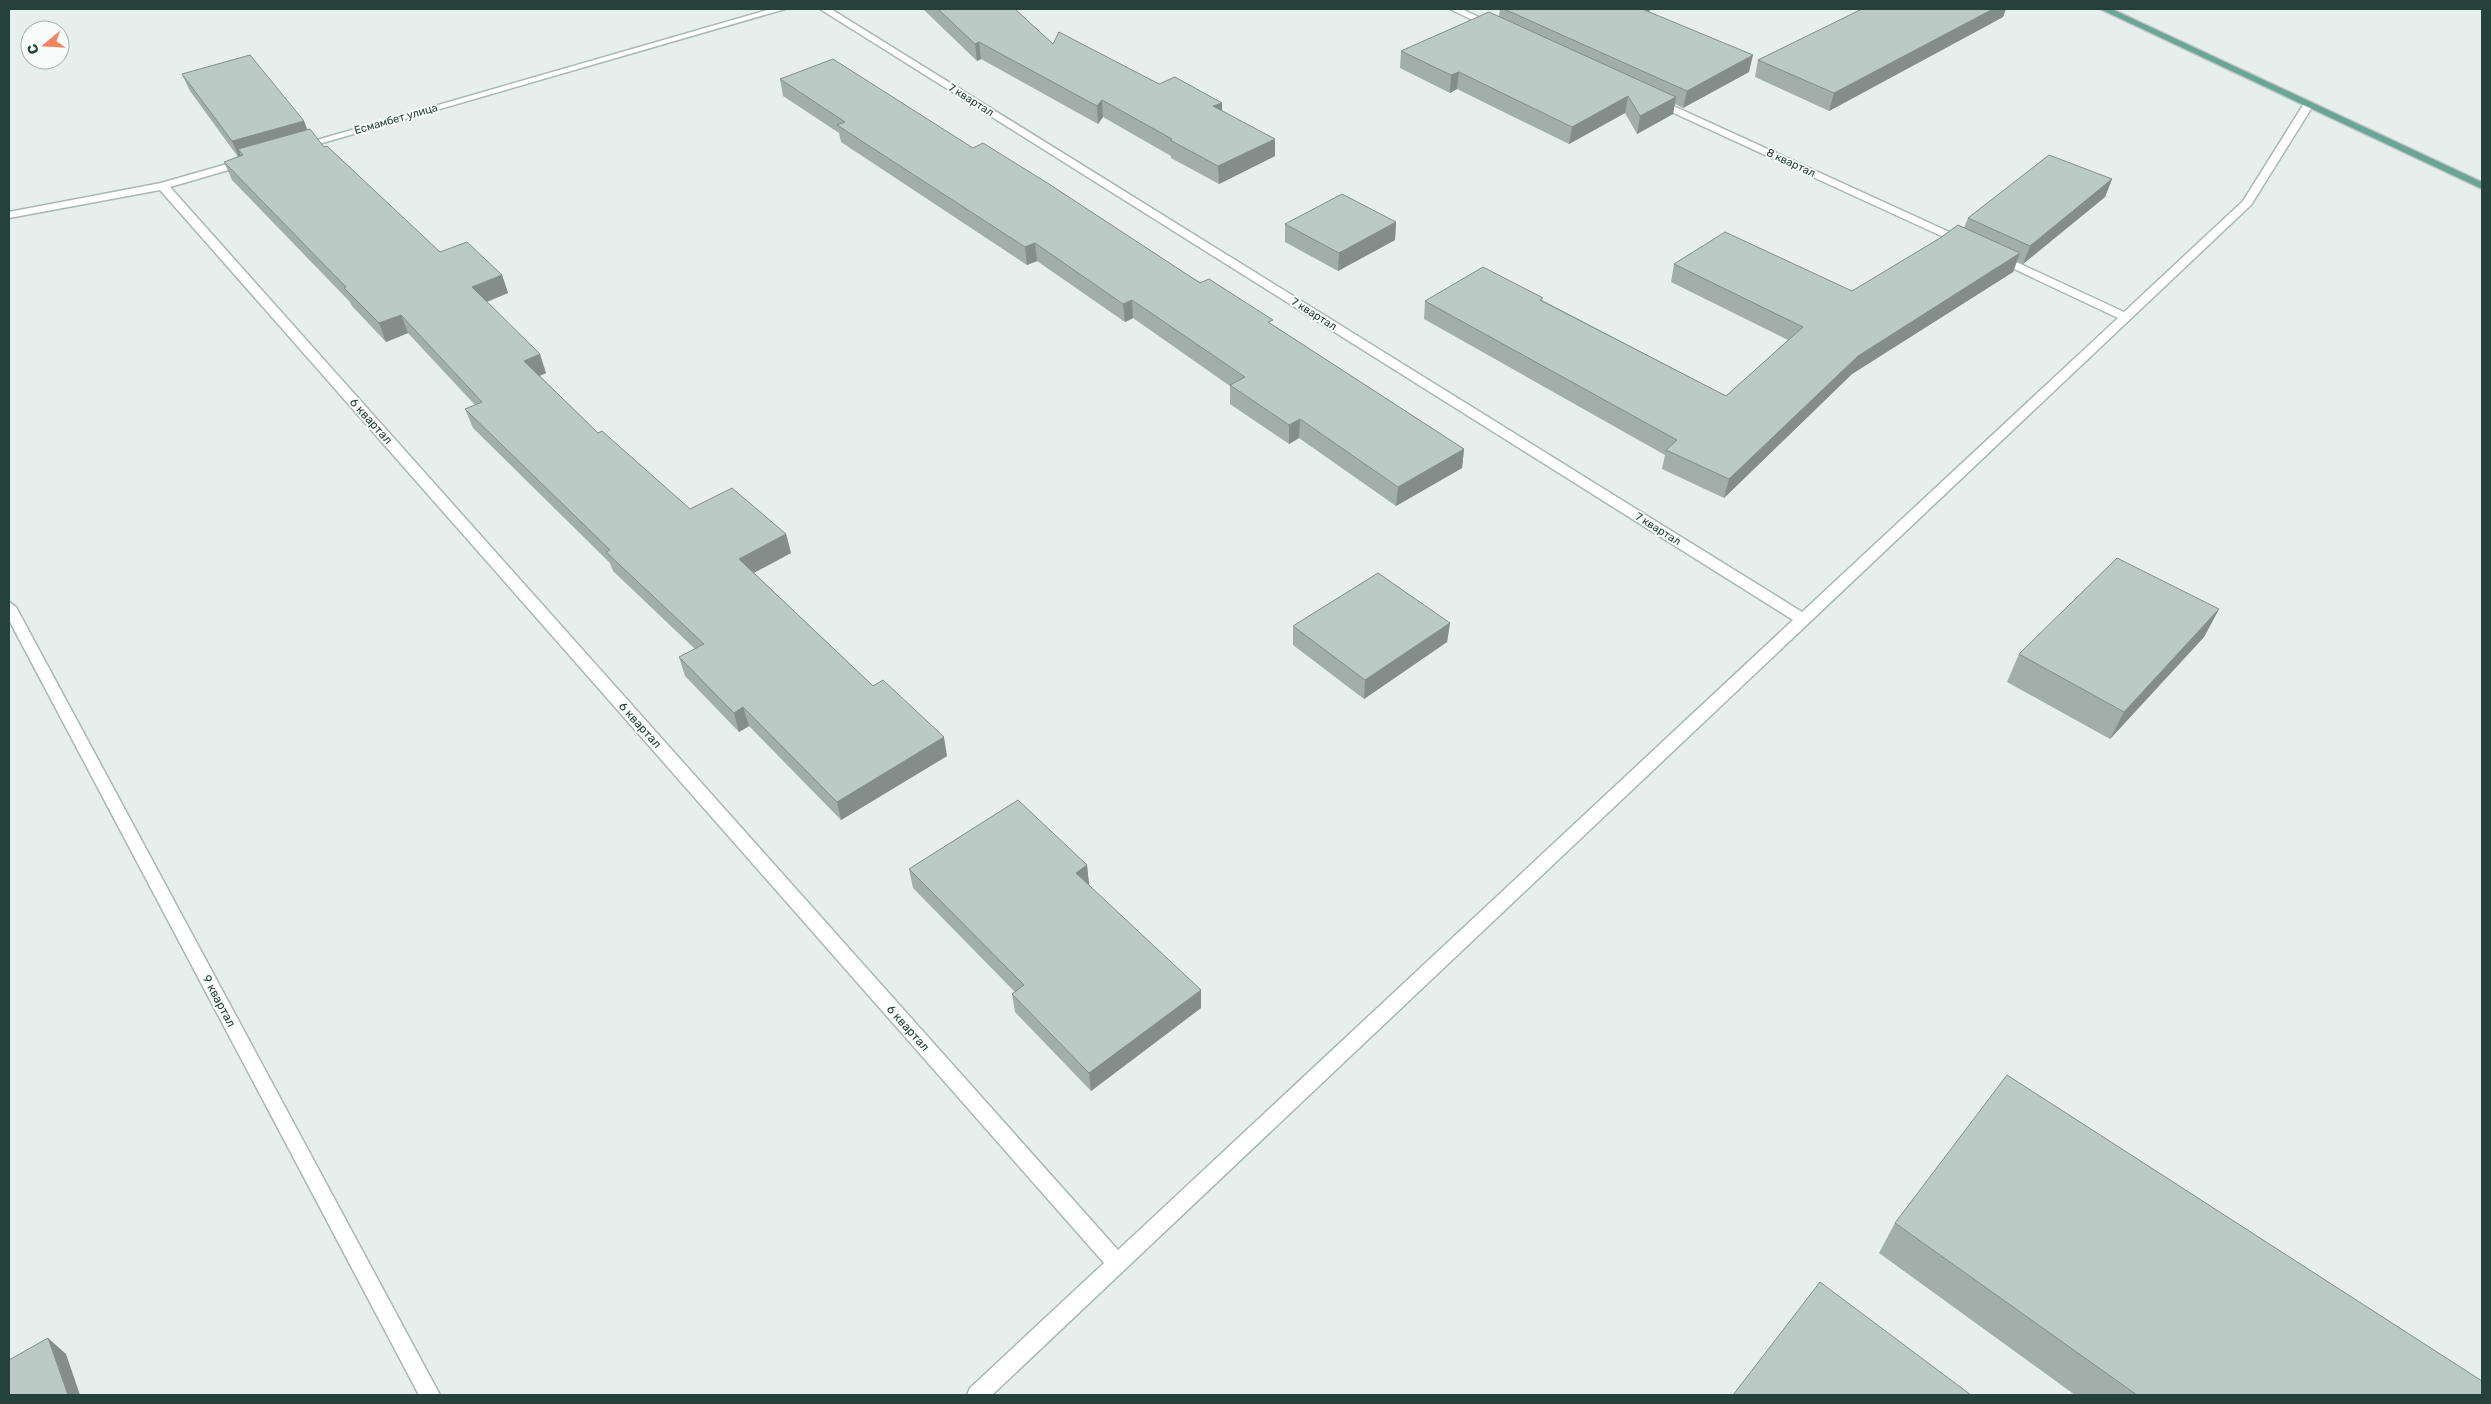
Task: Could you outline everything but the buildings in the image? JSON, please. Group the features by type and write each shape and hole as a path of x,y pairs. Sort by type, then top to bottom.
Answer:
{"main road":[{"path":"2104,9 2482,186"}],"street":[{"name":"Есмамбет улица","path":"286,150 780,9"},
{"name":"7 квартал","path":"824,9 1804,620"},
{"path":"1455,9 1500,30"},
{"name":"8 квартал","path":"1645,96 1972,246"},
{"path":"977,1395 2247,203 2309,104"},
{"path":"9,214 163,186 258,159"},
{"name":"6 квартал","path":"163,186 1117,1263"},
{"path":"1990,254 2126,317"},
{"name":"9 квартал","path":"9,607 430,1395"}]}
